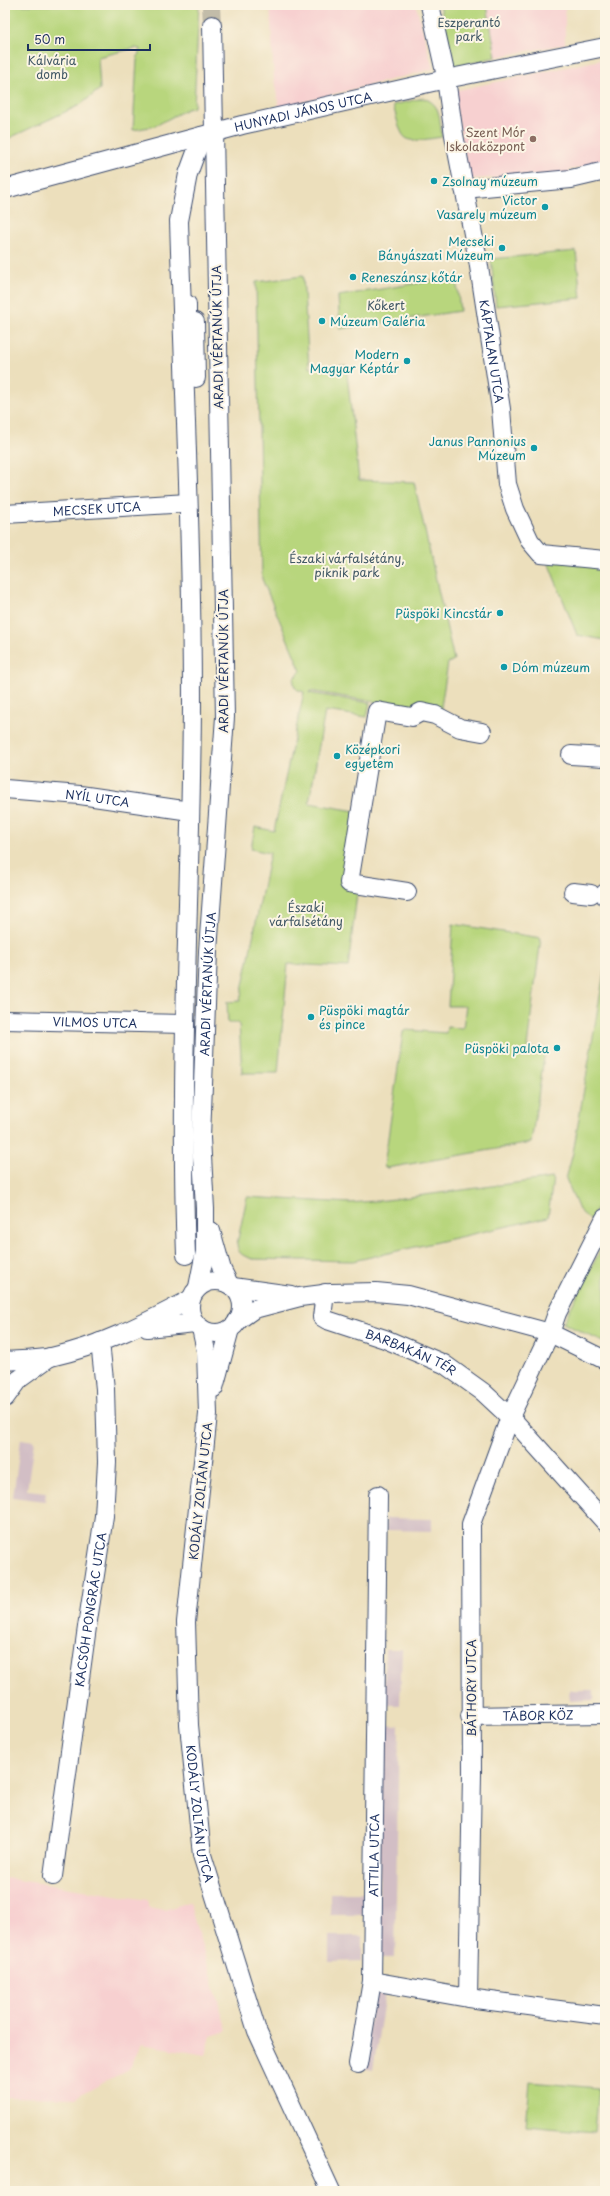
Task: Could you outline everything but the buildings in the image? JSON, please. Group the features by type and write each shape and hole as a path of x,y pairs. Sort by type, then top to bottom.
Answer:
{"street":[{"name":"KÁPTALAN UTCA","path":"430,5 446,79 464,189 478,260 498,388 507,484 515,509 530,541 541,554 605,560"},
{"path":"208,134 212,25"},
{"name":"HUNYADI JÁNOS UTCA","path":"5,189 208,134 446,79 605,47"},
{"name":"ARADI VÉRTANÚK ÚTJA","path":"186,1255 182,1169 184,1024 190,817 191,629 179,221 191,164 208,134"},
{"name":"ARADI VÉRTANÚK ÚTJA","path":"194,1293 205,1252 205,1209 200,1138 208,950 225,717 208,134"},
{"path":"190,817 200,825 203,726 195,322 187,321 186,223 191,164"},
{"path":"464,189 571,179 605,171"},
{"name":"MECSEK UTCA","path":"5,514 188,503"},
{"path":"407,892 349,883 377,711 412,718 421,712 435,714 460,728 482,732"},
{"path":"571,755 604,757"},
{"name":"NYÍL UTCA","path":"5,789 80,795 190,817"},
{"path":"573,892 600,895"},
{"name":"VILMOS UTCA","path":"5,1020 184,1024"},
{"path":"182,1169 204,1188"},
{"name":"ARADI VÉRTANÚK ÚTJA","path":"205,1209 222,1270 231,1286"},
{"name":"BÁTHORY UTCA","path":"468,1998 472,1774 470,1716 471,1524 510,1417 550,1333 557,1313 605,1218"},
{"path":"5,1361 50,1357 100,1342 132,1330 213,1281 231,1286 300,1297"},
{"path":"231,1286 240,1300 242,1307 233,1325"},
{"path":"132,1330 198,1326 215,1333 233,1325 254,1309 300,1297 325,1293 376,1292 408,1295 550,1333 605,1360"},
{"path":"194,1293 191,1316 198,1326"},
{"name":"BARBAKÁN TÉR","path":"325,1293 322,1317 385,1339 444,1364 483,1392 510,1417"},
{"name":"KODÁLY ZOLTÁN UTCA","path":"208,1414 233,1325"},
{"name":"KODÁLY ZOLTÁN UTCA","path":"198,1326 206,1351 208,1414 186,1622 189,1725 202,1855 257,2031 331,2191"},
{"name":"KACSÓH PONGRÁC UTCA","path":"53,1876 107,1489 105,1389 100,1342"},
{"path":"5,1398 18,1380 50,1357"},
{"path":"510,1417 605,1522"},
{"name":"ATTILA UTCA","path":"358,2064 372,1981 378,1495"},
{"name":"TÁBOR KÖZ","path":"470,1716 605,1714"},
{"path":"372,1981 468,1998 605,2016"}],"shaded area":[{"path":"270,5 416,5 433,69 279,108 274,79"},
{"path":"487,5 565,5 565,44 496,57"},
{"name":"Szent Mór Iskolaközpont","path":"605,59 605,162 569,170 570,174 469,179 453,91"},
{"path":"21,1439 34,1441 27,1490 46,1492 45,1501 13,1497"},
{"path":"386,1518 432,1519 432,1531 386,1530"},
{"path":"385,1649 402,1649 400,1705 384,1705"},
{"path":"569,1690 594,1690 594,1700 570,1701"},
{"path":"382,1725 399,1726 395,1958 378,1958"},
{"path":"5,1878 148,1900 148,1907 164,1910 189,1902 227,2031 211,2036 206,2055 141,2044 129,2069 75,2098 5,2097"},
{"path":"330,1893 363,1893 363,1915 330,1915"},
{"path":"329,1936 362,1936 362,1961 329,1962"},
{"path":"374,1992 385,1994 373,2070 362,2068"}],"green space":[{"name":"Kálvária domb","path":"5,5 199,5 194,107 187,109 155,126 133,130 137,60 140,49 135,48 98,57 100,89 80,105 5,140"},
{"name":"Eszperantó park","path":"440,5 487,5 496,57 455,67"},
{"path":"423,98 434,104 437,108 440,118 442,137 411,140 406,138 403,134 393,105"},
{"path":"576,251 581,298 496,306 491,259"},
{"name":"Északi várfalsétány, piknik park","path":"303,276 309,368 346,365 359,480 414,482 454,660 448,663 440,713 310,691 309,693 370,703 367,717 325,711 309,803 367,813 348,967 288,964 278,1073 242,1073 239,1023 228,1023 227,1002 240,1001 270,853 251,849 255,827 274,831 304,692 297,689 294,684 294,678 301,671 262,579 256,282"},
{"name":"Kőkert","path":"456,277 460,311 340,329 338,296"},
{"path":"546,557 605,564 605,640 577,635"},
{"path":"453,924 541,938 527,1047 545,1051 531,1143 387,1168 384,1166 403,1032 405,1030 446,1033 447,1027 463,1028 466,1006 448,1006"},
{"path":"605,967 605,1195 590,1220 579,1210 566,1179 573,1153"},
{"path":"553,1178 548,1217 353,1261 253,1259 242,1254 237,1244 247,1197 350,1203 387,1200"},
{"path":"605,1241 605,1343 563,1323"},
{"path":"530,2082 598,2088 594,2132 526,2126"}],"tunnel":[{"path":"211,5 212,25"}],"place":[{"name":"Szent Mór Iskolaközpont","path":"533,139"},
{"name":"Zsolnay múzeum","path":"434,181"},
{"name":"Victor Vasarely múzeum","path":"545,207"},
{"name":"Mecseki Bányászati Múzeum","path":"502,248"},
{"name":"Reneszánsz kőtár","path":"353,277"},
{"name":"Múzeum Galéria","path":"322,321"},
{"name":"Modern Magyar Képtár","path":"407,361"},
{"name":"Janus Pannonius Múzeum","path":"534,448"},
{"name":"Püspöki Kincstár","path":"500,613"},
{"name":"Dóm múzeum","path":"504,667"},
{"name":"Középkori egyetem","path":"337,756"},
{"name":"Püspöki magtár és pince","path":"311,1017"},
{"name":"Püspöki palota","path":"557,1048"}],"park label":[{"name":"Északi várfalsétány","path":"306,914"}]}
